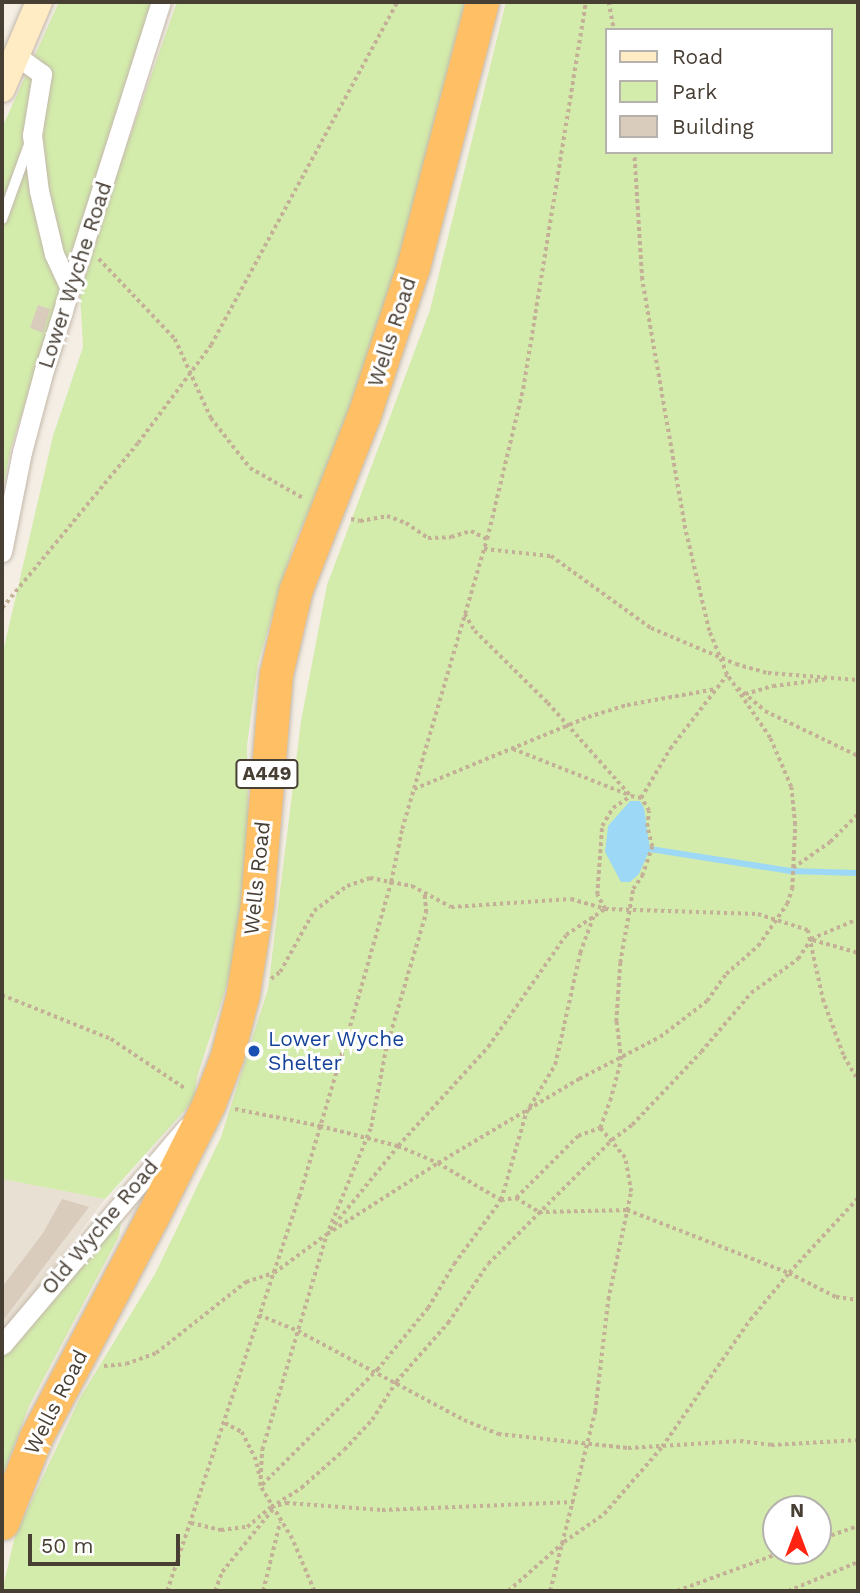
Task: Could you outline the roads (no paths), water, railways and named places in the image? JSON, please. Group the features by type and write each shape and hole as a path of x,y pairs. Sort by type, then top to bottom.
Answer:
{"highway":[{"name":"Wells Road","path":"2,1522 36,1437 206,1108 227,1056 243,993 257,904 276,674 296,589 364,415 413,267 482,2"}],"main road":[{"path":"2,89 39,2"}],"street":[{"name":"Lower Wyche Road","path":"2,552 22,452 160,2"},
{"path":"17,55 42,74 32,135 39,191 54,254 70,289"},
{"name":"Old Wyche Road","path":"2,1345 177,1135 206,1108"}],"lane":[{"path":"2,219 32,135"}],"water":[{"path":"630,801 640,801 644,808 650,849 639,874 630,882 621,882 605,852 608,826"}],"waterway":[{"path":"650,849 790,871 858,873"}],"place":[{"name":"Lower Wyche Shelter","path":"254,1051"}]}
